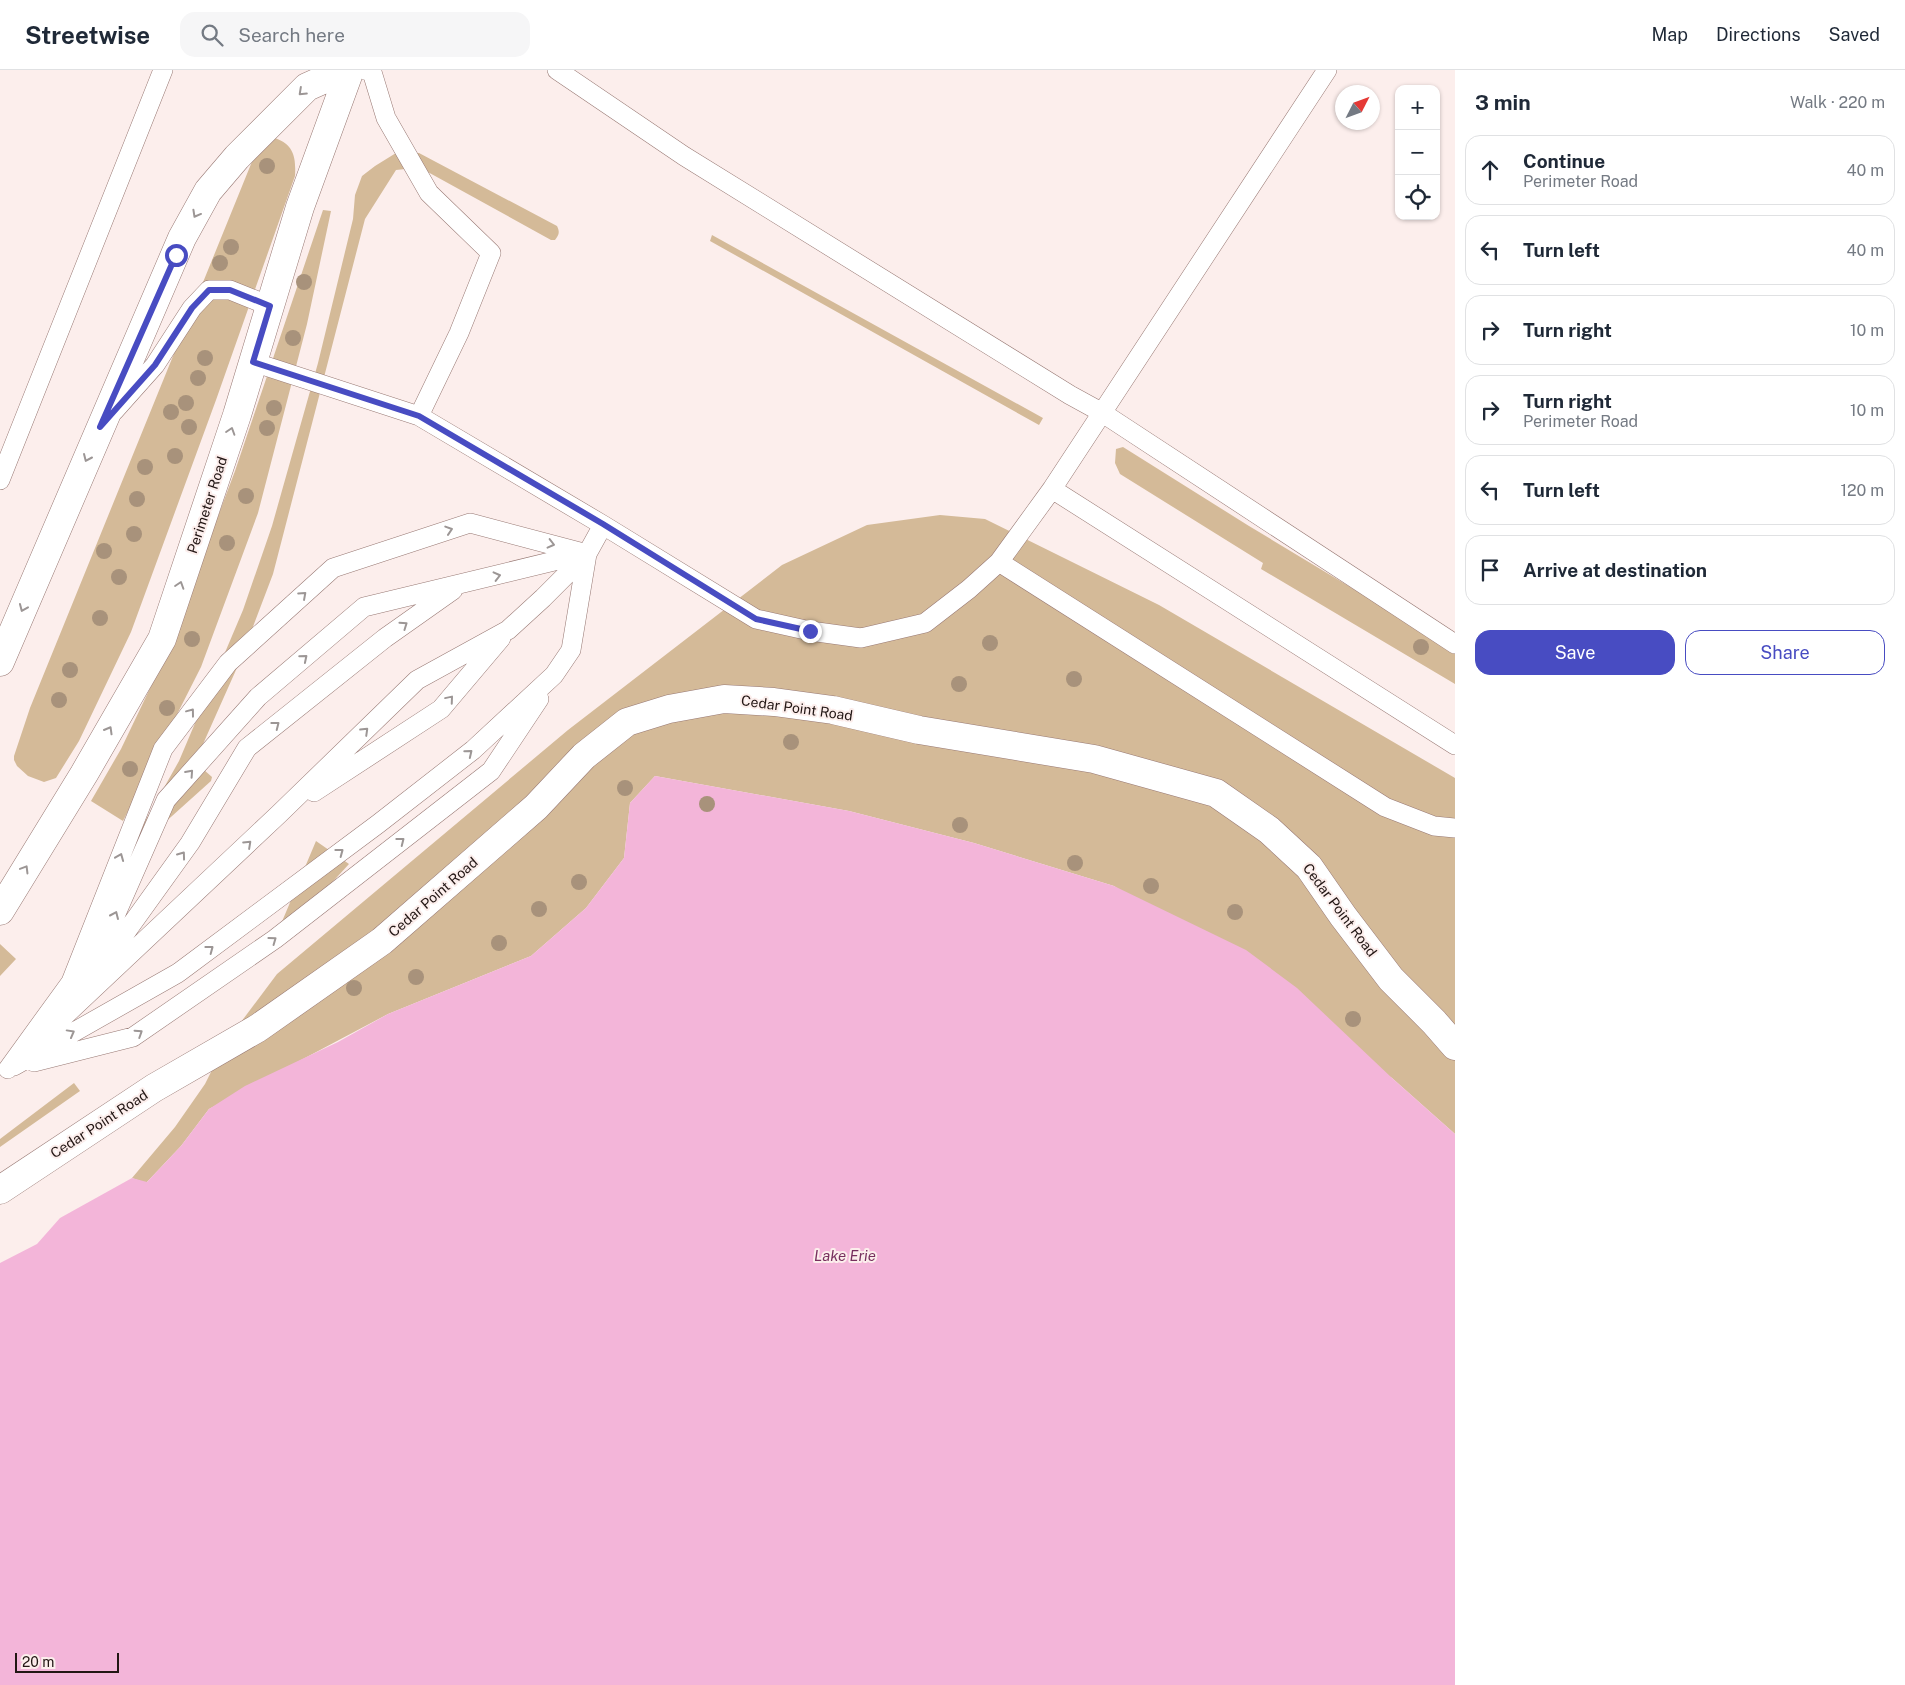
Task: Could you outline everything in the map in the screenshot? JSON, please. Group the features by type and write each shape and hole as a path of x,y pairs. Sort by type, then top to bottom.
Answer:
{"street":[{"path":"0,662 182,238 208,191 237,157 307,87 345,70"},
{"name":"Perimeter Road","path":"0,911 84,774 162,639 253,362 300,207 350,70"},
{"name":"Cedar Point Road","path":"0,1190 154,1088 258,1028 382,941 536,807 584,756 627,722 669,709 724,699 774,702 833,710 919,730 1094,759 1216,793 1270,830 1310,866 1343,916 1391,979 1455,1046"}],"lane":[{"path":"0,480 164,70"},
{"path":"365,70 372,72 386,118 429,194 491,253 459,333 419,416"},
{"path":"558,70 684,156 1062,390 1101,412 1455,644"},
{"path":"253,362 419,416 603,524 756,619 810,631 861,638 925,623 970,589 999,562 1052,489 1327,70"},
{"path":"100,427 155,365 192,308 209,290 230,290 270,306"},
{"path":"1052,489 1455,745"},
{"path":"4,1073 71,982 164,749 228,663 333,568 470,523 586,554"},
{"path":"279,814 442,709 508,630 544,598 586,554 603,524"},
{"path":"4,1073 93,966 166,800 258,696 364,607 586,554"},
{"path":"4,1073 133,1037 275,939 491,771 571,650 586,554"},
{"path":"999,562 1385,807 1434,826 1455,828"},
{"path":"4,1073 97,972 190,843 246,748 385,638 460,585"},
{"path":"4,1073 279,814 417,680 508,630"},
{"path":"4,1073 178,973 466,756 554,675"}],"shaded area":[{"path":"275,138 290,148 294,157 295,176 216,400 131,632 79,741 56,778 44,782 28,776 17,766 14,760 30,708 260,142"},
{"path":"396,153 419,153 557,226 559,230 558,235 555,240 551,240 426,171 415,168 396,170 365,219 273,574 240,661 195,762 212,777 211,781 142,843 135,839 179,761 243,610 272,526 318,363 353,219 355,195 362,176"},
{"path":"323,210 331,211 307,324 258,513 201,667 123,821 91,801 121,749 165,657 235,471"},
{"path":"712,235 1043,418 1039,425 710,241"},
{"path":"1123,447 1249,526 1455,650 1455,684 1261,569 1263,563 1120,474 1115,463 1116,449"},
{"path":"940,515 985,519 1159,605 1455,778 1455,1134 1392,1078 1114,886 974,843 849,811 655,776 630,803 624,858 586,908 531,956 388,1014 209,1109 181,1146 146,1183 132,1178 175,1127 205,1084 226,1042 277,974 568,730 782,565 867,525"},
{"path":"316,841 349,864 283,936 278,931"},
{"path":"0,944 16,959 0,976"},
{"path":"74,1083 80,1091 0,1147 0,1139"}],"water":[{"name":"Lake Erie","path":"655,776 849,811 974,843 1114,886 1246,950 1297,988 1392,1078 1455,1134 1455,1685 0,1685 0,1263 37,1244 60,1218 132,1178 147,1182 181,1146 209,1109 245,1086 338,1042 388,1014 531,956 586,908 624,858 630,803"}],"route":[{"path":"176,255 100,427 155,365 192,308 209,290 230,290 270,306 253,362 419,416 603,524 756,619 810,631"}]}
